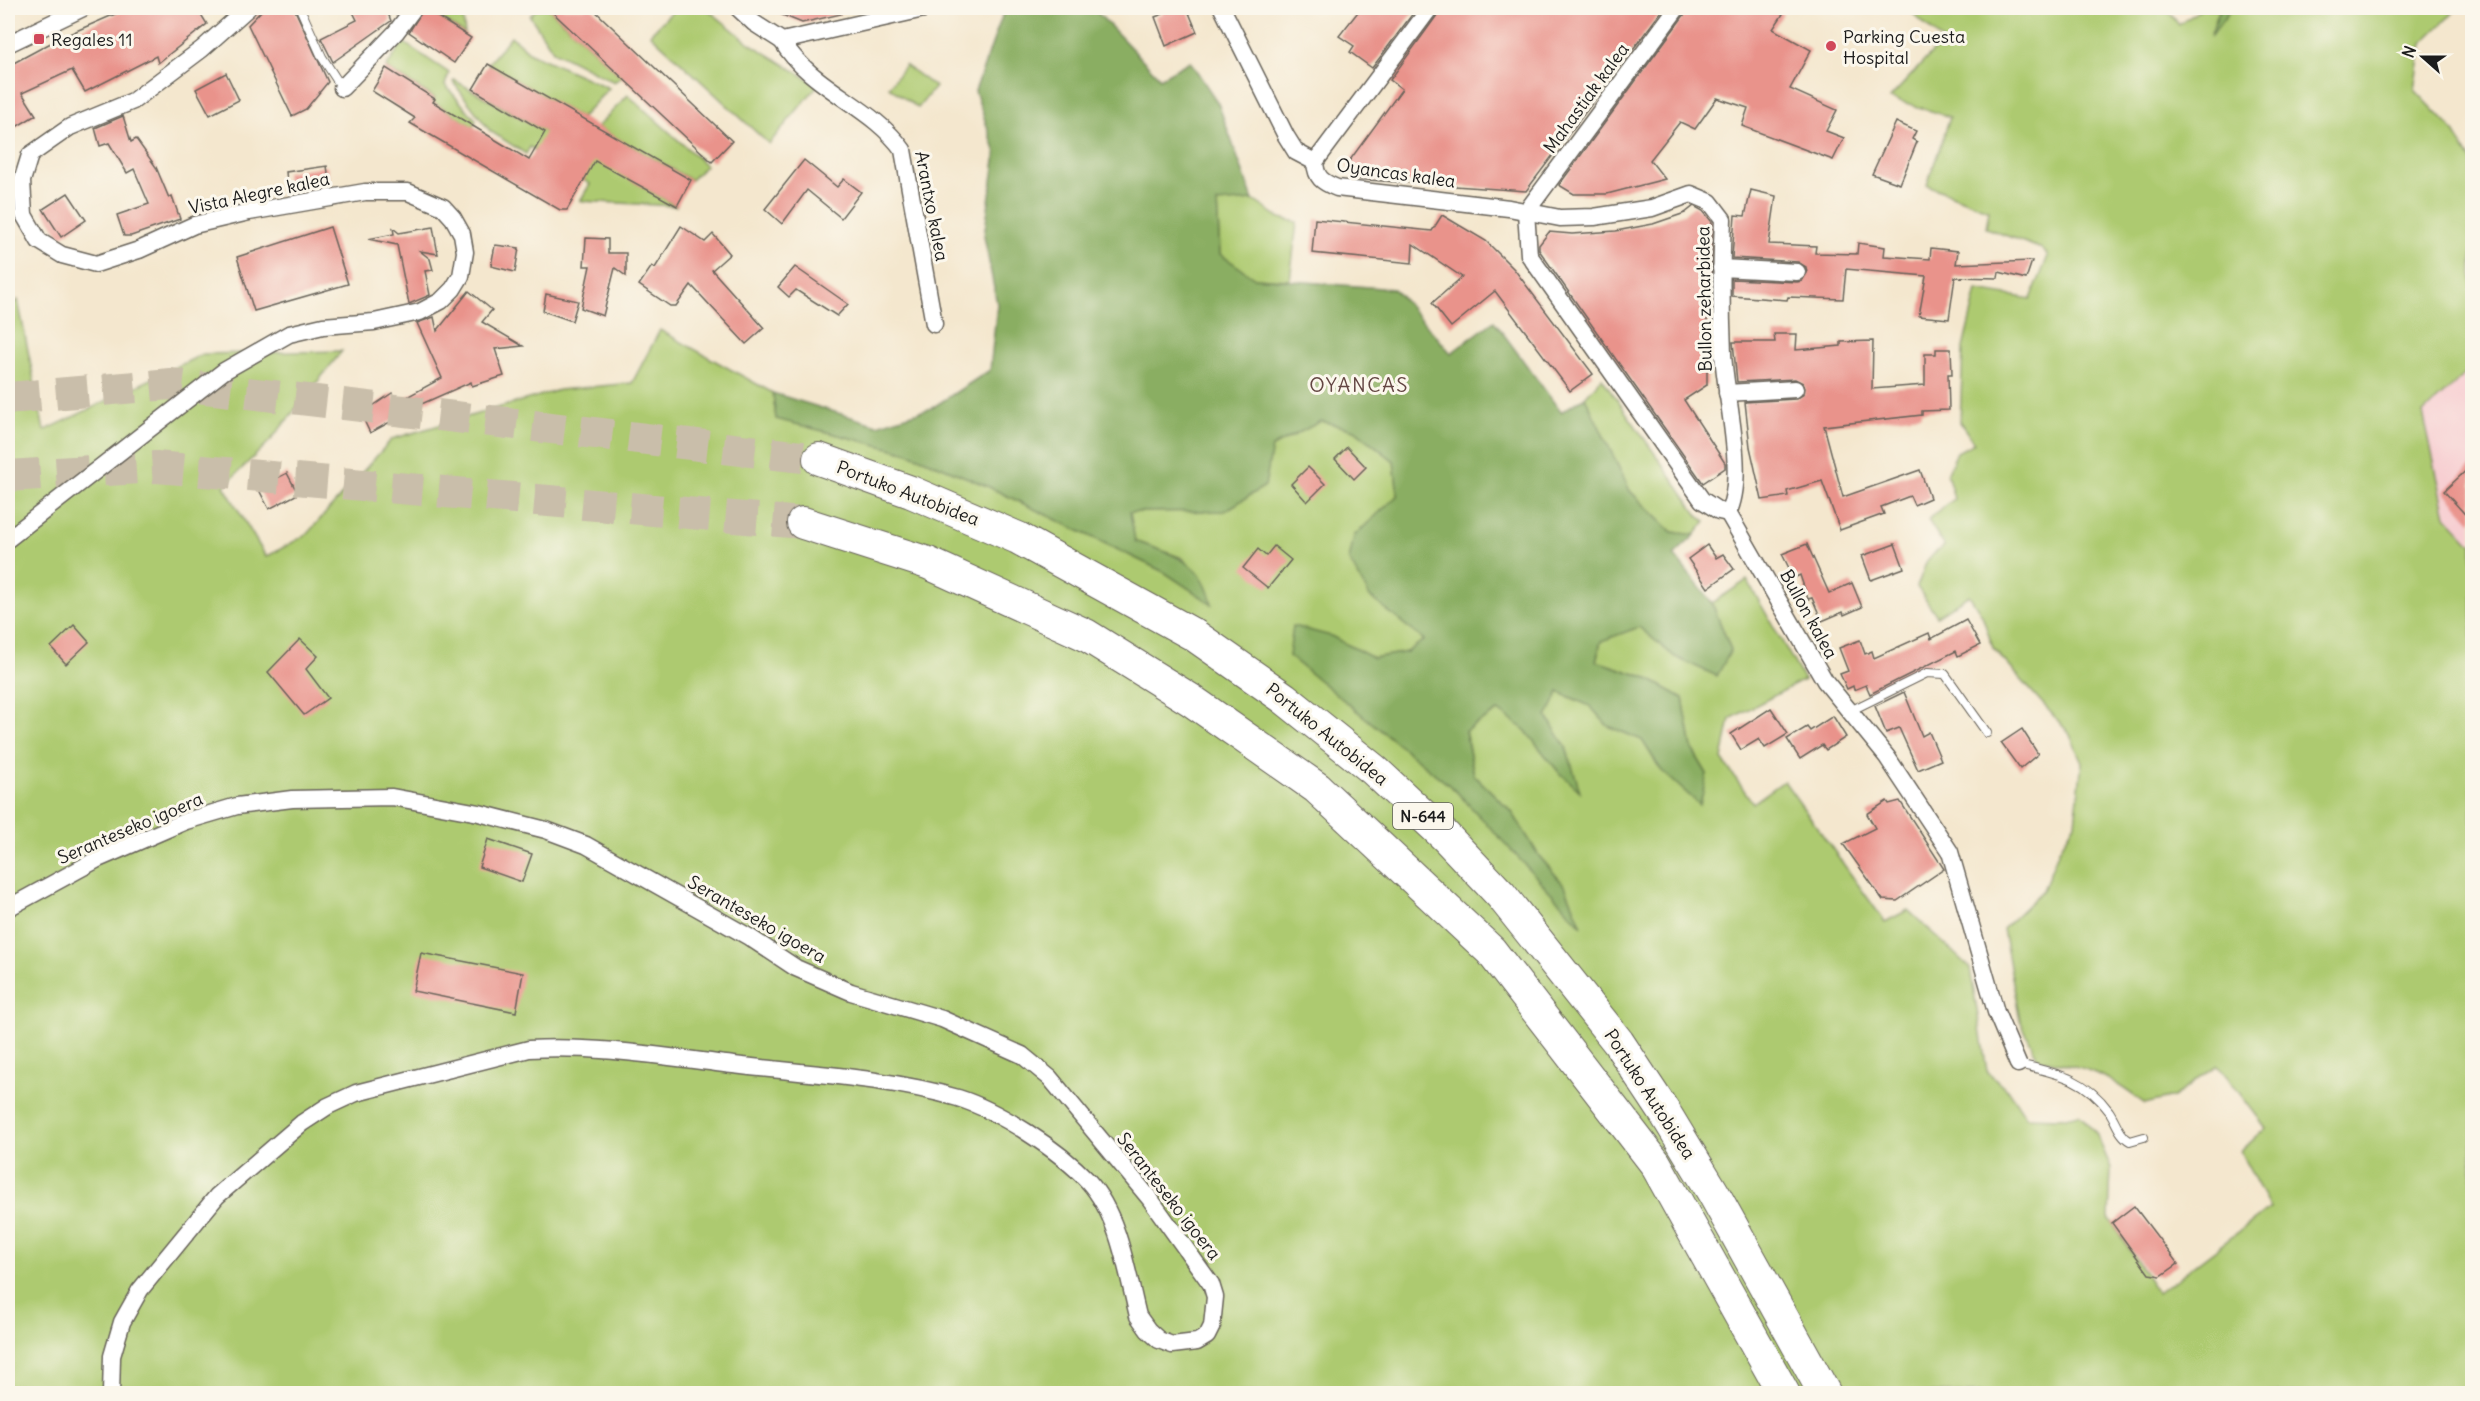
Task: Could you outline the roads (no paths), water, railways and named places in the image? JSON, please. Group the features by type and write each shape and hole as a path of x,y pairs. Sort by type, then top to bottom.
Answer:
{"highway":[{"name":"Portuko Autobidea","path":"819,459 911,492 1018,538 1194,635 1284,698 1390,785 1446,837 1501,895 1618,1042 1665,1113 1714,1194 1825,1394"},
{"name":"Portuko Autobidea","path":"803,523 928,563 1086,635 1191,700 1317,788 1491,951 1655,1163 1784,1394"}],"street":[{"path":"8,44 83,8"},
{"name":"Vista Alegre kalea","path":"8,539 224,371 290,334 323,326 374,322 420,312 441,301 453,289 460,276 465,252 462,234 453,218 442,207 408,192 365,192 249,212 194,225 140,250 96,264 62,255 39,241 24,215 22,181 30,154 70,127 133,101 202,50 248,8"},
{"path":"342,88 396,32 414,8"},
{"name":"Arantxo kalea","path":"738,8 754,23 782,41 802,67 893,136 903,150 934,324"},
{"path":"782,41 928,8"},
{"name":"Oyancas kalea","path":"1222,8 1286,136 1296,152 1315,162 1316,174 1322,182 1337,188 1526,212"},
{"path":"1315,162 1430,8"},
{"name":"Mahastiak kalea","path":"1526,212 1677,8"},
{"name":"Bullon zeharbidea","path":"1526,212 1560,218 1594,217 1653,208 1691,194 1710,202 1723,219 1721,268 1723,354 1736,474 1735,499 1728,513"},
{"path":"1526,212 1529,255 1702,500 1719,511 1728,513"},
{"path":"1721,268 1797,272"},
{"path":"1727,393 1795,389"},
{"name":"Bullon kalea","path":"1728,513 1825,681 1887,757 1950,852 1996,1012 2018,1064"},
{"name":"Seranteseko igoera","path":"8,908 98,859 186,822 237,806 292,799 392,797 479,813 546,830 586,846 749,937 796,968 851,992 942,1019 1022,1055 1050,1078 1150,1199 1204,1271 1215,1297 1212,1326 1207,1336 1197,1342 1184,1345 1172,1345 1159,1340 1138,1316 1107,1209 1089,1182 1035,1139 958,1098 903,1087 647,1054 555,1047 529,1048 356,1093 328,1106 302,1123 217,1196 140,1290 122,1322 112,1356 111,1394"}],"lane":[{"path":"300,8 322,57 342,88"},
{"path":"1850,711 1927,673 1945,674 1988,733"},
{"path":"2018,1064 2082,1083 2102,1102 2118,1123 2122,1137 2130,1141 2144,1137"}],"tunnel":[{"path":"8,398 170,384 819,459"},
{"path":"8,476 156,467 803,523"}],"place":[{"name":"Regales 11","path":"39,39"},
{"name":"Parking Cuesta Hospital","path":"1831,46"}],"district":[{"name":"OYANCAS","path":"1359,384"}]}
